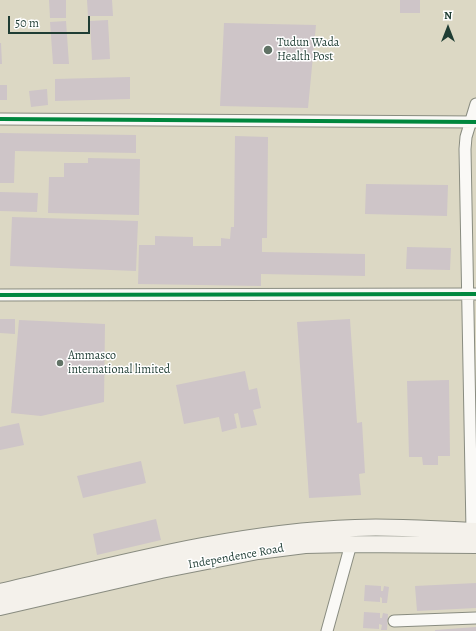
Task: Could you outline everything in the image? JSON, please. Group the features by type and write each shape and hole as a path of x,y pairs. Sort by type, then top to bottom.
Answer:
{"main road":[{"name":"Independence Road","path":"0,592 155,555 300,532 355,528 475,535"},
{"name":"Independence Road","path":"0,607 161,570 258,551 305,545 351,544 475,535"}],"street":[{"path":"475,535 472,294 465,149 466,137 474,122 476,104"},
{"path":"0,119 474,122"},
{"path":"0,295 472,294"},
{"path":"327,631 351,544"},
{"path":"394,620 476,618"}],"building":[{"path":"49,0 66,0 66,18 50,18"},
{"path":"87,0 112,0 113,16 88,16"},
{"path":"400,0 420,0 420,13 400,13"},
{"path":"108,20 110,59 92,60 90,21"},
{"path":"66,21 69,64 53,64 50,22"},
{"name":"Tudun Wada Health Post","path":"224,23 316,25 308,108 220,106"},
{"path":"1,43 2,64 0,64"},
{"path":"130,77 130,99 55,101 55,79"},
{"path":"0,85 7,85 7,100 0,100"},
{"path":"47,89 48,105 31,107 29,91"},
{"path":"0,133 136,135 136,153 15,151 14,183 0,183"},
{"path":"235,136 268,137 267,238 262,238 262,252 365,254 365,276 261,274 261,286 138,284 139,245 155,245 155,236 193,237 193,246 221,246 221,238 230,239 231,227 234,227"},
{"path":"88,158 140,159 139,215 48,213 49,177 64,177 64,163 88,163"},
{"path":"366,184 448,185 447,216 365,214"},
{"path":"0,192 38,193 37,212 0,211"},
{"path":"12,217 138,221 136,271 10,266"},
{"path":"407,247 451,248 450,270 406,269"},
{"path":"0,319 15,319 15,334 0,333"},
{"path":"350,319 357,423 362,422 365,473 359,474 361,495 309,498 297,322"},
{"name":"Ammasco international limited","path":"19,320 105,324 104,402 41,416 11,413"},
{"path":"245,371 249,390 257,388 261,408 253,410 257,425 241,428 238,413 234,414 237,428 222,432 219,417 184,424 176,385"},
{"path":"449,380 450,456 438,456 438,465 423,465 422,457 409,457 407,381"},
{"path":"19,423 24,445 0,450 0,427"},
{"path":"141,461 146,483 83,498 77,476"},
{"path":"156,519 161,540 97,555 93,534"},
{"path":"476,583 476,608 417,611 415,586"},
{"path":"365,585 381,586 381,591 383,591 384,586 389,587 387,603 382,603 382,598 380,597 380,602 364,601"},
{"path":"364,612 380,613 380,618 382,618 383,613 388,614 387,630 381,630 382,625 379,624 379,629 363,628"},
{"path":"476,627 476,631 435,631 435,630"}],"cycle path":[{"path":"0,119 476,122"},
{"path":"0,295 476,294"}],"place":[{"name":"Tudun Wada Health Post","path":"268,50"},
{"name":"Ammasco international limited","path":"60,363"}]}
